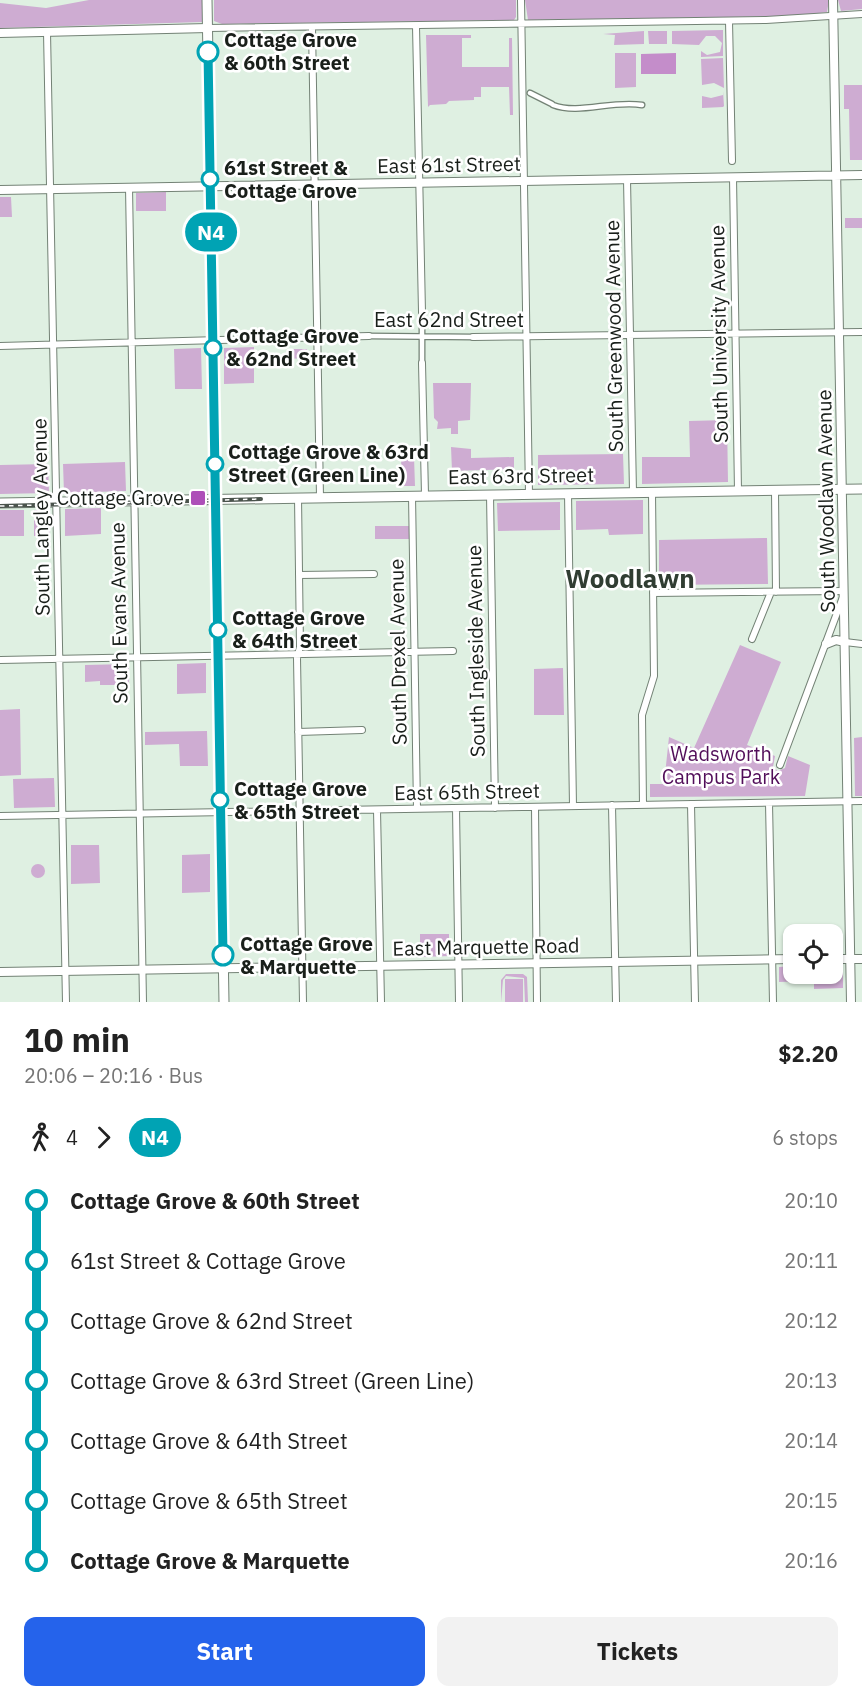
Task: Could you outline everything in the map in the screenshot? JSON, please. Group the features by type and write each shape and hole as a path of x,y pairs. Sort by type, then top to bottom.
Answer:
{"main road":[{"path":"207,0 224,1002"},
{"name":"East 63rd Street","path":"0,503 320,496 862,489"}],"street":[{"path":"520,0 529,494"},
{"name":"South Woodlawn Avenue","path":"834,0 851,1002"},
{"path":"0,33 729,21 862,14"},
{"path":"729,21 732,161"},
{"path":"416,26 425,495"},
{"path":"312,27 320,496"},
{"name":"South Langley Avenue","path":"47,32 66,1002"},
{"path":"530,93 553,105 572,110 618,103 642,105"},
{"name":"East 61st Street","path":"0,189 862,175"},
{"name":"South University Avenue","path":"733,177 738,491"},
{"name":"South Greenwood Avenue","path":"627,179 633,492"},
{"name":"South Evans Avenue","path":"129,187 143,1002"},
{"name":"East 62nd Street","path":"0,346 369,336 527,337 862,332"},
{"path":"752,639 774,592 775,490"},
{"path":"643,805 642,716 654,676 651,492"},
{"path":"568,493 573,806"},
{"name":"South Ingleside Avenue","path":"490,494 495,808"},
{"name":"South Drexel Avenue","path":"412,495 417,809"},
{"path":"298,497 298,732 303,1002"},
{"path":"299,575 374,574"},
{"path":"652,593 844,594 780,765"},
{"path":"826,644 836,640 862,644"},
{"path":"0,660 453,651"},
{"path":"298,732 362,730"},
{"name":"East 65th Street","path":"0,816 862,801"},
{"path":"769,803 772,1002"},
{"path":"691,804 694,1002"},
{"path":"612,806 616,1002"},
{"path":"535,807 537,1002"},
{"path":"456,808 459,1002"},
{"path":"377,810 381,1002"},
{"path":"843,959 862,959"},
{"name":"East Marquette Road","path":"0,972 783,960"}],"green space":[{"path":"89,0 202,0 203,22 0,28 0,3 46,8"},
{"path":"214,0 516,0 516,17 514,20 222,24 214,21"},
{"path":"525,0 829,0 827,12 795,16 528,20"},
{"path":"838,0 862,0 862,9 841,11"},
{"path":"723,30 723,56 701,57 701,51 707,55 720,52 722,43 715,36 706,36 699,45 672,44 672,31"},
{"path":"644,31 644,44 614,45 615,35 603,34"},
{"path":"648,31 667,31 667,44 649,44"},
{"path":"426,35 471,35 471,38 462,38 462,67 509,67 509,38 512,38 513,115 510,115 509,87 481,87 481,97 474,97 474,100 449,101 446,104 428,107"},
{"path":"615,53 636,53 636,87 615,88"},
{"path":"723,58 724,88 714,83 702,85 701,59"},
{"path":"844,85 862,85 862,160 850,160 849,109 844,109"},
{"path":"723,91 724,106 723,107 702,108 702,96 711,98 723,95"},
{"path":"166,192 166,211 136,211 136,193"},
{"path":"0,197 11,197 12,217 0,217"},
{"path":"845,218 862,218 862,228 845,228"},
{"path":"254,347 254,383 224,384 224,348"},
{"path":"201,348 202,389 175,389 174,349"},
{"path":"287,349 307,349 307,358 287,359"},
{"path":"433,383 471,383 470,420 458,421 458,434 451,434 451,428 437,429 438,422 434,418"},
{"path":"727,420 728,482 642,484 642,457 690,457 689,421"},
{"path":"451,447 471,449 471,458 514,457 514,469 452,471"},
{"path":"623,454 624,484 538,485 538,455"},
{"path":"414,457 415,486 402,486 401,458 393,458"},
{"path":"125,462 126,491 64,493 63,464"},
{"path":"48,464 49,493 0,494 0,465"},
{"path":"643,500 643,534 609,535 608,529 576,530 576,501"},
{"path":"560,502 560,530 498,531 497,503"},
{"path":"101,508 101,534 65,536 65,509"},
{"path":"0,510 24,510 24,536 0,536"},
{"path":"34,510 49,510 50,535 34,536"},
{"path":"375,526 409,526 409,539 375,539"},
{"path":"767,538 768,584 659,585 659,540"},
{"name":"Wadsworth Campus Park","path":"740,645 781,662 747,745 775,756 773,767 778,771 785,768 788,756 810,765 805,796 650,797 650,784 664,784 669,737 694,748"},
{"path":"206,663 206,693 177,694 177,664"},
{"path":"129,664 129,685 100,685 100,681 85,682 85,665"},
{"path":"563,668 564,715 534,715 534,669"},
{"path":"20,709 21,775 0,776 0,710"},
{"path":"207,731 208,766 180,766 179,744 145,745 145,732"},
{"path":"862,737 862,796 855,796 854,738"},
{"path":"54,778 55,807 14,808 13,779"},
{"path":"71,845 99,845 100,883 71,884"},
{"path":"210,854 210,892 182,893 182,855"},
{"path":"38,864 43,866 45,871 43,876 38,878 33,876 31,871 33,866"},
{"path":"420,934 449,934 449,956 420,957"},
{"path":"779,967 783,967 783,982 779,982"},
{"path":"506,974 523,974 527,977 528,1002 525,1002 524,978 506,976 503,980 501,1002 501,980"},
{"path":"505,979 523,979 523,1002 505,1002"},
{"path":"814,984 843,984 843,988 814,989"}],"shaded area":[{"path":"676,53 676,74 641,74 641,54"}],"railway":[{"path":"0,506 261,499"}],"bus line":[{"name":"N4","path":"208,52 223,955"}],"place":[{"name":"Cottage Grove & 60th Street","path":"208,52"},
{"name":"61st Street & Cottage Grove","path":"210,179"},
{"name":"Cottage Grove & 62nd Street","path":"213,348"},
{"name":"Cottage Grove & 63rd Street (Green Line)","path":"215,464"},
{"name":"Cottage Grove","path":"198,498"},
{"name":"Cottage Grove & 64th Street","path":"218,630"},
{"name":"Cottage Grove & 65th Street","path":"220,800"},
{"name":"Cottage Grove & Marquette","path":"223,955"}],"district":[{"name":"Woodlawn","path":"630,579"}]}
